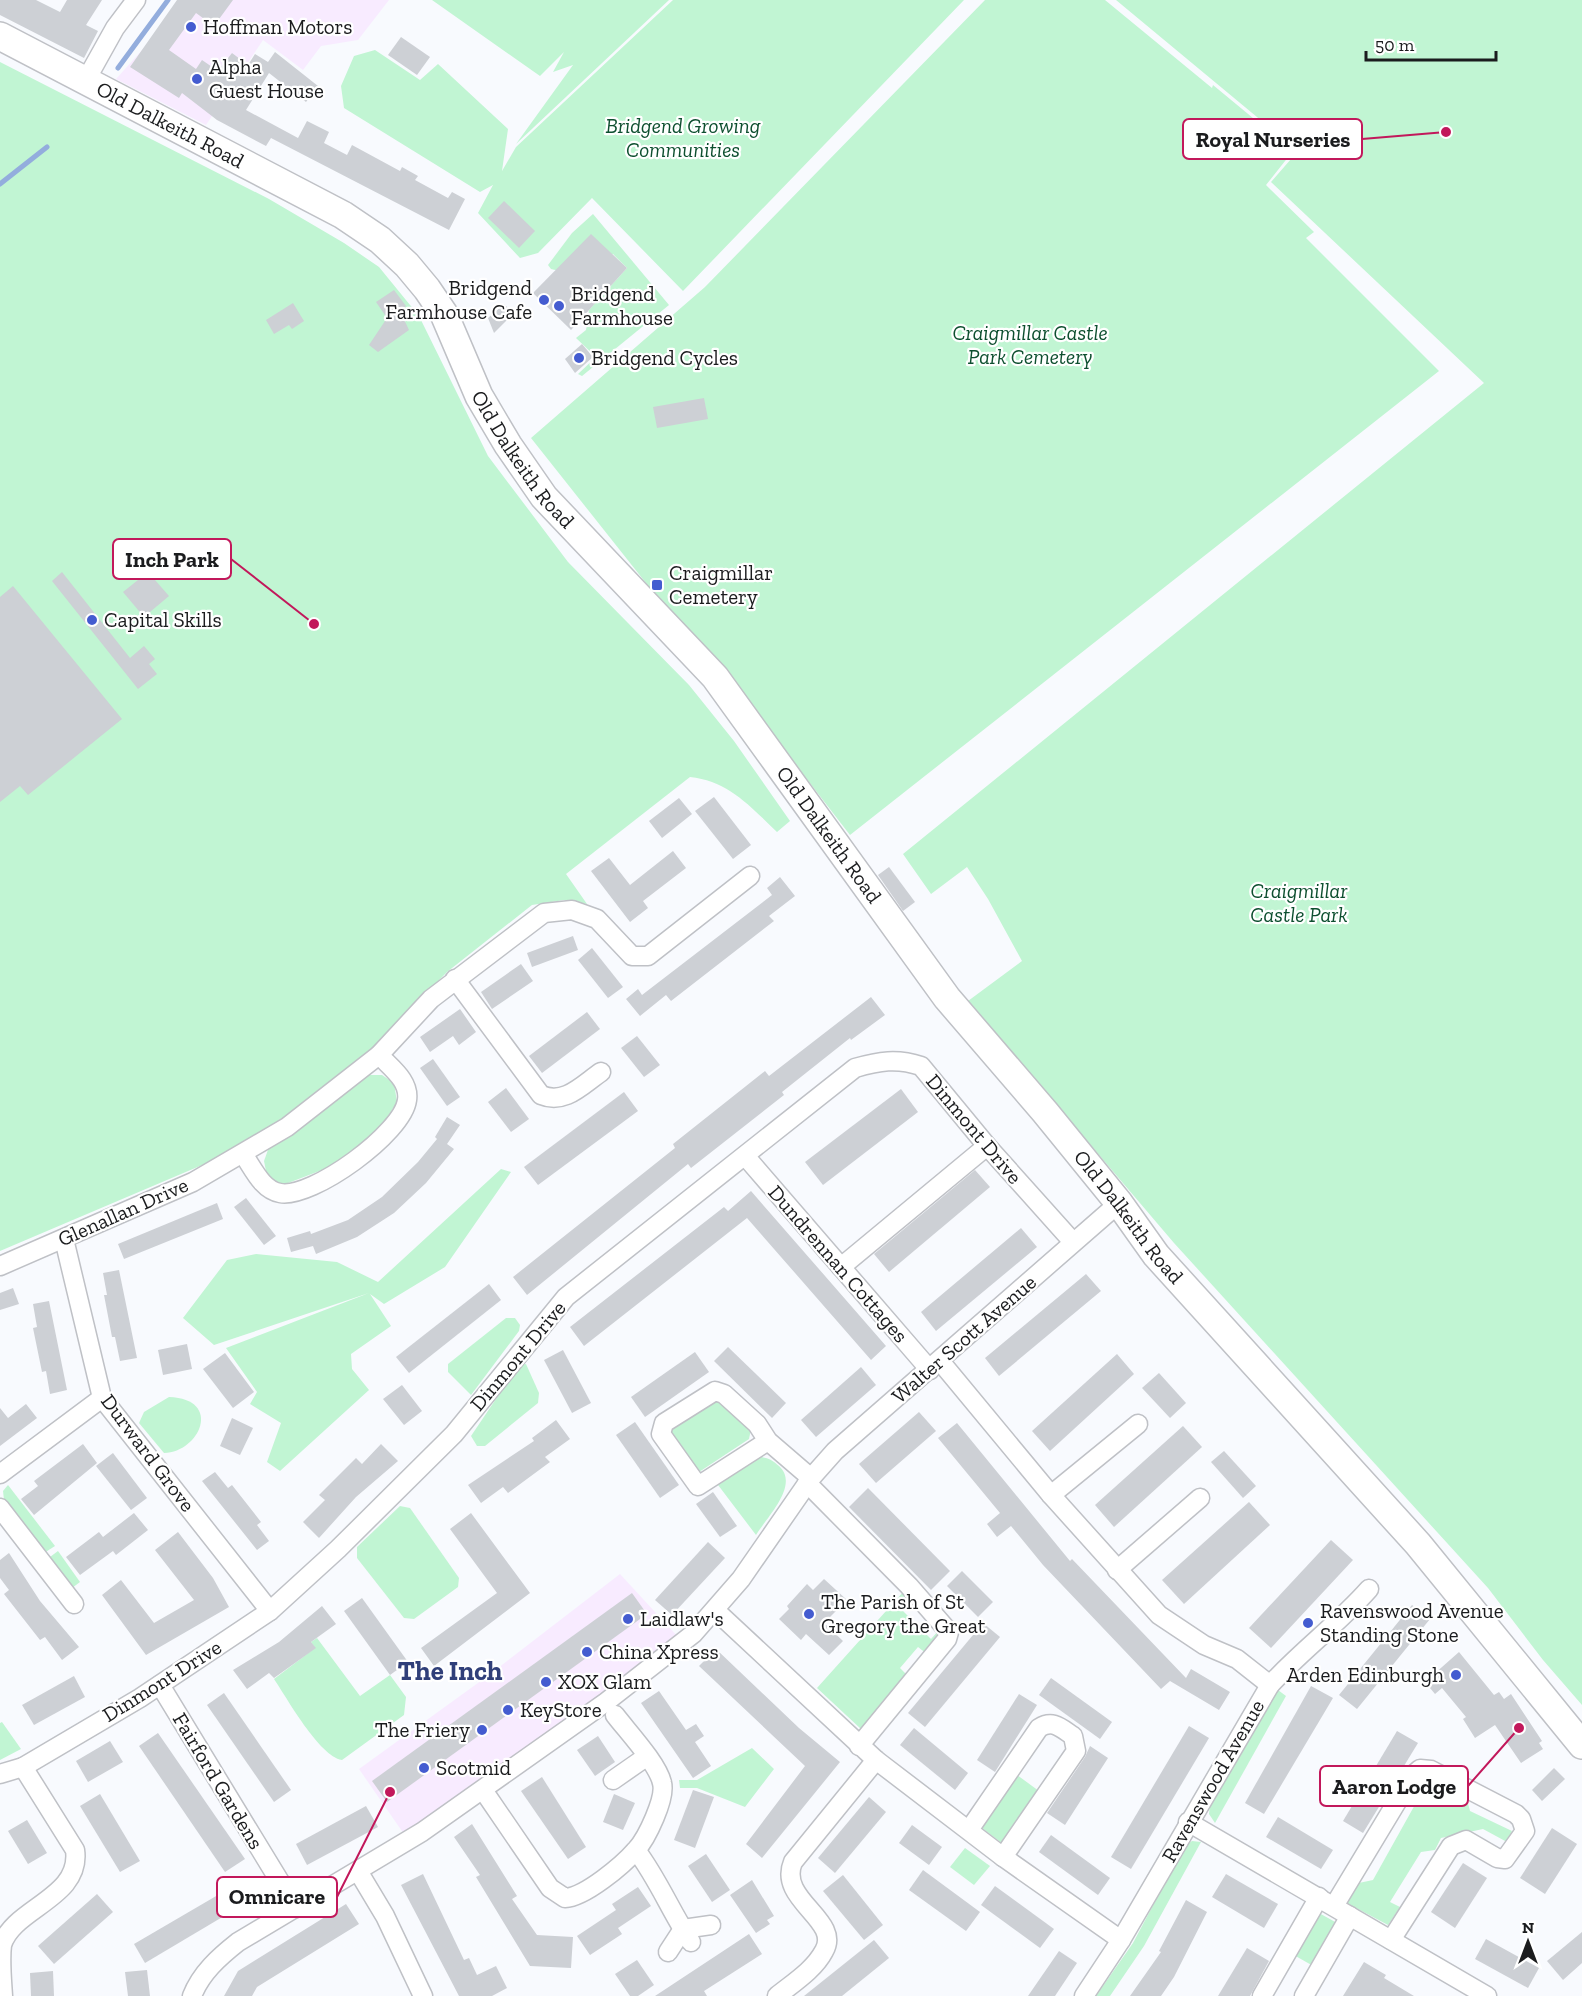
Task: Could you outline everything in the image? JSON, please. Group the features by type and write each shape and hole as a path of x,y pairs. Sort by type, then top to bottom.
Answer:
{"main road":[{"name":"Old Dalkeith Road","path":"0,36 343,215 380,240 407,265 444,314 479,396 508,445 544,497 715,677 947,998 1119,1203 1156,1255 1418,1544 1582,1745"}],"street":[{"path":"86,80 115,28 136,0"},
{"name":"Glenallan Drive","path":"0,1266 156,1199 243,1154 287,1127 379,1055 431,999 455,979 544,914 572,910 597,919 632,956 648,956 750,876"},
{"path":"455,979 541,1095 553,1100 565,1097 600,1071"},
{"path":"243,1154 267,1188 279,1193 298,1194 361,1159 403,1113 407,1100 406,1084 379,1055"},
{"name":"Dinmont Drive","path":"0,1774 23,1767 159,1685 270,1611 338,1549 454,1434 566,1297 746,1157 855,1068 883,1060 907,1061 921,1066 987,1146 1073,1242"},
{"path":"841,1267 987,1146"},
{"name":"Dundrennan Cottages","path":"746,1157 841,1267 935,1366 1152,1608 1177,1629 1204,1645 1237,1659 1270,1685"},
{"name":"Walter Scott Avenue","path":"192,1996 196,1986 214,1962 230,1949 358,1871 483,1790 657,1663 693,1634 716,1611 760,1553 809,1481 835,1450 935,1366 1119,1203"},
{"name":"Durward Grove","path":"64,1239 102,1398 270,1611"},
{"path":"768,1442 698,1486 661,1434 664,1423 715,1391 724,1394 757,1424 768,1442 809,1481 909,1586 948,1632 947,1640 859,1746"},
{"path":"0,1474 102,1398"},
{"path":"1051,1495 1138,1424"},
{"path":"1118,1570 1200,1498"},
{"path":"0,1508 74,1604"},
{"name":"Ravenswood Avenue","path":"1084,1996 1120,1940 1270,1685 1288,1665 1342,1619 1369,1589"},
{"path":"716,1611 876,1760 1003,1857 1120,1940"},
{"name":"Fairford Gardens","path":"159,1685 296,1908"},
{"path":"483,1790 550,1888 565,1898 582,1894 636,1850 647,1832 663,1789 660,1775 615,1715"},
{"path":"969,1830 1039,1728 1046,1723 1053,1723 1073,1736 1076,1751 1003,1857"},
{"path":"614,1780 646,1757"},
{"path":"777,1996 819,1959 828,1940 825,1930 794,1891 789,1871 793,1862 876,1760"},
{"path":"3,1996 2,1944 13,1929 67,1883 77,1863 75,1850 23,1767"},
{"path":"1262,1996 1413,1775 1420,1769 1431,1770 1516,1814 1521,1819 1525,1831 1505,1859 1497,1858 1466,1840 1451,1846 1391,1940"},
{"path":"1188,1822 1487,1996"},
{"path":"636,1850 653,1873 687,1936"},
{"path":"358,1871 385,1916 423,1996"},
{"path":"1304,1996 1350,1916"},
{"path":"668,1952 687,1936 711,1924"}],"shaded area":[{"path":"187,0 389,0 358,40 321,46 303,70 263,40 206,125 116,79"},
{"path":"620,1574 679,1638 406,1837 359,1769 489,1675"}],"green space":[{"path":"432,0 669,0 516,144 573,65 553,72 564,52 540,76"},
{"name":"Bridgend Growing Communities","path":"673,0 964,0 683,291 592,198 538,253 520,258 478,213 493,185 480,192 344,108 341,86 354,56 375,50 420,80 438,64 508,129 502,171 516,147"},
{"name":"Craigmillar Castle Park Cemetery","path":"985,0 1105,0 1212,88 1213,85 1293,151 1266,185 1314,232 1306,238 1439,371 850,835 724,672 684,631 531,438 705,287"},
{"name":"Craigmillar Castle Park","path":"1116,0 1582,0 1582,1705 1543,1660 1488,1588 1174,1243 968,1001 1022,961 988,899 967,867 931,894 903,854 1484,383 1271,182 1298,151"},
{"path":"0,62 269,199 344,243 379,267 419,316 488,456 568,562 689,685 734,741 790,821 777,832 748,804 727,789 704,779 690,777 566,874 587,904 564,900 532,905 447,972 372,1049 300,1109 214,1160 0,1251"},
{"path":"593,214 669,305 582,376 578,374 596,357 576,338 586,330 589,310 627,268 613,254 575,270 551,269 548,265 572,233"},
{"path":"367,1075 382,1075 394,1083 397,1102 378,1132 335,1165 283,1185 267,1176 264,1161 269,1147"},
{"path":"501,1169 511,1172 445,1267 384,1304 370,1294 391,1326 351,1354 352,1369 369,1390 280,1471 267,1462 281,1423 250,1404 257,1392 226,1348 369,1293 214,1345 183,1318 227,1260 256,1254 337,1262 378,1282"},
{"path":"506,1318 515,1318 520,1325 519,1331 471,1395 448,1372 448,1364"},
{"path":"526,1364 539,1393 538,1403 485,1446 477,1446 471,1436 519,1365"},
{"path":"169,1397 186,1400 196,1406 201,1415 196,1435 188,1444 164,1453 139,1423 144,1412"},
{"path":"715,1398 751,1429 749,1439 696,1474 671,1434 672,1425"},
{"path":"758,1457 770,1459 779,1466 786,1482 780,1501 756,1535 715,1481"},
{"path":"8,1485 55,1546 41,1555 5,1509 3,1491"},
{"path":"400,1506 410,1508 459,1578 458,1587 414,1619 404,1618 357,1558 357,1547"},
{"path":"58,1551 80,1582 68,1591 46,1560"},
{"path":"904,1591 912,1600 902,1610 931,1639 940,1629 941,1635 927,1654 918,1647 900,1668 908,1676 861,1729 817,1688"},
{"path":"317,1638 360,1696 390,1675 406,1697 404,1715 342,1760 333,1756 314,1738 274,1679 315,1648 311,1642"},
{"path":"1278,1690 1286,1696 1215,1823 1209,1814 1210,1805"},
{"path":"2,1722 21,1749 0,1760 0,1723"},
{"path":"752,1748 774,1769 745,1807 697,1788 680,1788 679,1780 697,1780"},
{"path":"1013,1772 1039,1791 1003,1844 978,1825"},
{"path":"1431,1776 1466,1796 1470,1811 1512,1831 1507,1842 1483,1829 1441,1838 1435,1850 1421,1852 1390,1902 1400,1907 1388,1925 1345,1902 1354,1884 1373,1880"},
{"path":"1192,1841 1201,1842 1144,1946 1110,1996 1096,1996 1133,1943 1184,1847"},
{"path":"965,1848 990,1866 974,1885 950,1867"},
{"path":"1319,1913 1337,1923 1315,1967 1292,1954"}],"building":[{"path":"0,0 36,0 60,12 67,0 102,0 86,25 98,31 84,58 0,15"},
{"path":"177,0 233,0 214,26 196,13 169,50 196,69 202,60 218,71 232,53 248,65 255,54 268,62 275,52 318,86 306,102 269,73 246,110 298,138 307,121 329,132 324,143 347,155 352,145 400,171 402,167 418,176 415,180 448,198 452,192 465,199 449,230 271,138 266,146 217,120 182,93 179,98 130,67"},
{"path":"401,37 430,57 417,75 388,55"},
{"path":"504,201 535,231 519,248 488,218"},
{"path":"591,234 627,268 571,330 533,293"},
{"path":"394,290 406,306 400,311 409,330 378,352 369,345 387,318 376,302"},
{"path":"293,303 304,321 292,329 289,325 274,334 266,320"},
{"path":"504,304 514,313 494,333 488,318"},
{"path":"582,344 593,357 575,373 565,359"},
{"path":"704,398 708,419 657,428 653,407"},
{"name":"Capital Skills","path":"62,572 130,658 144,646 155,659 149,664 157,674 138,689 52,581"},
{"path":"148,572 169,596 144,617 123,592"},
{"path":"13,586 122,719 28,795 20,786 0,802 0,597"},
{"path":"714,797 751,845 733,859 695,811"},
{"path":"679,798 692,814 662,838 649,821"},
{"path":"673,851 686,868 643,901 648,908 630,922 591,871 609,858 630,885"},
{"path":"889,867 915,902 903,911 878,875"},
{"path":"780,877 795,896 769,916 774,921 671,1001 666,995 640,1016 626,999 638,989 642,995 772,895 767,888"},
{"path":"573,936 578,950 532,967 527,953"},
{"path":"592,948 623,987 608,998 578,960"},
{"path":"521,964 533,981 492,1009 481,992"},
{"path":"871,997 885,1015 851,1040 850,1038 782,1092 784,1095 691,1168 688,1164 527,1295 513,1277 675,1148 673,1144 765,1071 769,1076"},
{"path":"460,1009 476,1032 459,1045 453,1036 430,1052 420,1037"},
{"path":"587,1012 600,1029 542,1073 529,1056"},
{"path":"637,1036 660,1065 644,1077 621,1048"},
{"path":"433,1059 460,1097 447,1106 420,1068"},
{"path":"506,1088 529,1119 511,1132 488,1102"},
{"path":"901,1089 918,1112 823,1185 805,1162"},
{"path":"624,1092 638,1111 538,1185 524,1167"},
{"path":"447,1117 460,1125 447,1144 454,1149 426,1183 394,1213 357,1237 316,1254 313,1246 291,1252 287,1238 310,1231 311,1234 348,1220 382,1197 418,1162 437,1139 435,1137"},
{"path":"975,1170 990,1187 889,1272 874,1254"},
{"path":"751,1191 886,1346 871,1360 747,1218 584,1346 570,1327 724,1207 728,1211"},
{"path":"246,1198 276,1236 264,1245 234,1207"},
{"path":"217,1203 223,1219 124,1259 118,1244"},
{"path":"1021,1228 1037,1247 936,1331 921,1312"},
{"path":"119,1270 137,1358 120,1361 115,1337 112,1337 104,1295 107,1295 103,1273"},
{"path":"1086,1274 1101,1291 999,1376 985,1358"},
{"path":"489,1284 501,1300 409,1373 396,1357"},
{"path":"13,1288 19,1304 0,1310 0,1293"},
{"path":"49,1301 67,1390 50,1394 46,1371 42,1372 33,1328 37,1327 33,1304"},
{"path":"187,1344 192,1369 163,1375 158,1350"},
{"path":"728,1347 786,1403 772,1418 714,1361"},
{"path":"563,1350 591,1403 572,1413 544,1360"},
{"path":"695,1352 709,1372 645,1417 631,1397"},
{"path":"225,1353 254,1392 233,1408 203,1369"},
{"path":"1117,1354 1134,1374 1050,1451 1032,1431"},
{"path":"861,1367 876,1385 816,1437 801,1420"},
{"path":"1159,1373 1186,1403 1170,1418 1142,1388"},
{"path":"402,1385 422,1411 404,1425 383,1399"},
{"path":"26,1404 37,1418 0,1446 0,1408 8,1418"},
{"path":"919,1412 936,1431 876,1483 859,1464"},
{"path":"232,1418 253,1428 240,1455 220,1446"},
{"path":"556,1420 570,1439 545,1457 550,1462 508,1493 503,1487 481,1503 468,1485 534,1441 532,1438"},
{"path":"635,1422 679,1485 660,1498 616,1435"},
{"path":"957,1423 1070,1561 1072,1559 1186,1678 1191,1669 1230,1692 1219,1710 1170,1681 1161,1689 1043,1565 1011,1526 997,1537 987,1524 1000,1513 938,1438"},
{"path":"1183,1426 1202,1447 1114,1527 1095,1505"},
{"path":"83,1444 97,1463 34,1515 21,1499 38,1486 34,1481"},
{"path":"381,1444 398,1461 356,1497 319,1538 303,1522 325,1500 319,1495 356,1458 362,1464"},
{"path":"1224,1451 1256,1486 1243,1498 1211,1462"},
{"path":"113,1453 147,1498 131,1510 96,1466"},
{"path":"215,1472 228,1488 232,1485 261,1522 257,1525 269,1541 257,1550 202,1481"},
{"path":"868,1488 950,1571 931,1590 849,1507"},
{"path":"713,1492 737,1526 720,1537 696,1504"},
{"path":"1249,1502 1270,1525 1184,1604 1162,1580"},
{"path":"134,1513 148,1530 116,1555 113,1551 80,1575 66,1557 99,1532 103,1537"},
{"path":"471,1513 530,1593 434,1666 421,1648 497,1593 450,1529"},
{"path":"178,1532 213,1578 229,1607 146,1655 102,1595 121,1580 154,1623 194,1600 155,1550"},
{"path":"1331,1540 1353,1560 1271,1648 1249,1628"},
{"path":"708,1542 725,1558 672,1615 655,1600"},
{"path":"9,1553 40,1601 79,1647 62,1660 45,1637 40,1640 4,1594 9,1590 0,1578 0,1560"},
{"path":"962,1571 993,1602 978,1617 947,1586"},
{"name":"The Parish of St Gregory the Great","path":"824,1579 847,1600 824,1623 843,1641 829,1655 806,1634 801,1640 779,1619 789,1609 787,1606 807,1584 813,1590"},
{"path":"632,1593 647,1614 387,1802 372,1781"},
{"path":"362,1598 408,1662 390,1675 344,1611"},
{"path":"1412,1605 1430,1619 1357,1709 1339,1695"},
{"path":"322,1606 336,1624 311,1642 316,1648 274,1678 269,1673 247,1689 233,1670 279,1642"},
{"path":"983,1623 1000,1637 925,1727 908,1713"},
{"path":"716,1649 799,1728 840,1762 762,1858 746,1844 805,1766 699,1666"},
{"path":"1459,1652 1494,1695 1499,1692 1504,1699 1511,1694 1542,1741 1539,1743 1543,1749 1521,1763 1495,1725 1475,1738 1463,1719 1466,1717 1442,1688 1435,1694 1425,1682"},
{"path":"74,1676 85,1697 34,1725 22,1705"},
{"path":"1051,1678 1112,1722 1100,1739 1039,1695"},
{"path":"1311,1686 1333,1698 1264,1814 1245,1803"},
{"path":"659,1691 686,1730 696,1724 704,1736 695,1742 711,1766 693,1778 641,1703"},
{"path":"224,1693 291,1790 274,1802 207,1705"},
{"path":"1019,1694 1037,1705 995,1772 977,1760"},
{"path":"1189,1726 1209,1738 1131,1869 1111,1857"},
{"path":"914,1728 968,1773 955,1790 900,1745"},
{"path":"1397,1731 1418,1743 1363,1833 1343,1821"},
{"path":"158,1733 245,1859 225,1872 139,1746"},
{"path":"598,1736 615,1762 595,1776 577,1750"},
{"path":"110,1741 123,1762 88,1782 76,1761"},
{"path":"1090,1746 1108,1758 1065,1825 1047,1813"},
{"path":"1554,1768 1565,1779 1542,1801 1532,1790"},
{"path":"542,1777 586,1847 568,1859 521,1791"},
{"path":"693,1790 714,1797 695,1848 674,1840"},
{"path":"100,1794 140,1861 120,1872 80,1806"},
{"path":"614,1794 635,1803 623,1830 603,1822"},
{"path":"869,1797 886,1812 835,1873 818,1858"},
{"path":"366,1806 378,1827 307,1865 296,1844"},
{"path":"1278,1817 1333,1850 1321,1869 1266,1837"},
{"path":"27,1820 47,1853 28,1864 8,1831"},
{"path":"472,1824 517,1896 512,1899 537,1935 573,1937 571,1968 530,1966 476,1877 480,1875 454,1837"},
{"path":"912,1825 942,1847 929,1865 899,1843"},
{"path":"1552,1828 1577,1844 1545,1894 1520,1878"},
{"path":"1051,1835 1110,1878 1098,1895 1039,1852"},
{"path":"706,1854 730,1890 712,1902 688,1866"},
{"path":"1463,1863 1487,1878 1455,1928 1431,1912"},
{"path":"923,1870 980,1912 966,1931 909,1890"},
{"path":"423,1874 464,1960 469,1958 477,1975 496,1966 507,1988 492,1996 459,1996 401,1885"},
{"path":"1226,1874 1278,1904 1264,1928 1212,1897"},
{"path":"843,1875 883,1925 864,1940 823,1891"},
{"path":"752,1880 774,1916 767,1920 770,1924 756,1933 730,1895"},
{"path":"235,1885 246,1903 145,1963 134,1944"},
{"path":"995,1886 1054,1929 1040,1948 981,1905"},
{"path":"638,1887 651,1906 618,1928 622,1934 590,1955 577,1936 616,1910 612,1904"},
{"path":"97,1894 113,1912 54,1964 38,1946"},
{"path":"1186,1900 1207,1912 1174,1977 1161,1996 1130,1996 1161,1952 1159,1951"},
{"path":"346,1904 359,1924 257,1987 252,1996 224,1996 238,1971"},
{"path":"1582,1932 1582,1963 1563,1980 1547,1961"},
{"path":"749,1934 762,1954 704,1991 707,1996 655,1996"},
{"path":"1486,1939 1539,1968 1528,1988 1475,1959"},
{"path":"874,1940 889,1958 842,1996 804,1996"},
{"path":"1247,1948 1269,1961 1250,1996 1218,1996"},
{"path":"1059,1951 1077,1963 1055,1996 1028,1996"},
{"path":"637,1960 654,1985 638,1996 630,1996 615,1974"},
{"path":"1364,1962 1386,1975 1384,1978 1414,1996 1343,1996"},
{"path":"147,1970 150,1996 128,1996 125,1972"},
{"path":"53,1971 54,1996 31,1996 30,1973"}],"waterway":[{"path":"118,68 168,0"},
{"path":"0,184 47,147"}],"place":[{"name":"Hoffman Motors","path":"191,27"},
{"name":"Alpha Guest House","path":"197,79"},
{"name":"Royal Nurseries","path":"1446,132"},
{"name":"Bridgend Farmhouse Cafe","path":"544,300"},
{"name":"Bridgend Farmhouse","path":"559,306"},
{"name":"Bridgend Cycles","path":"579,358"},
{"name":"Craigmillar Cemetery","path":"657,585"},
{"name":"Capital Skills","path":"92,620"},
{"name":"Inch Park","path":"314,624"},
{"name":"The Parish of St Gregory the Great","path":"809,1614"},
{"name":"Laidlaw's","path":"628,1619"},
{"name":"Ravenswood Avenue Standing Stone","path":"1308,1623"},
{"name":"China Xpress","path":"587,1652"},
{"name":"Arden Edinburgh","path":"1456,1675"},
{"name":"XOX Glam","path":"546,1682"},
{"name":"KeyStore","path":"508,1710"},
{"name":"Aaron Lodge","path":"1519,1728"},
{"name":"The Friery","path":"482,1730"},
{"name":"Scotmid","path":"424,1768"},
{"name":"Omnicare","path":"390,1792"}],"district":[{"name":"The Inch","path":"450,1671"}]}
